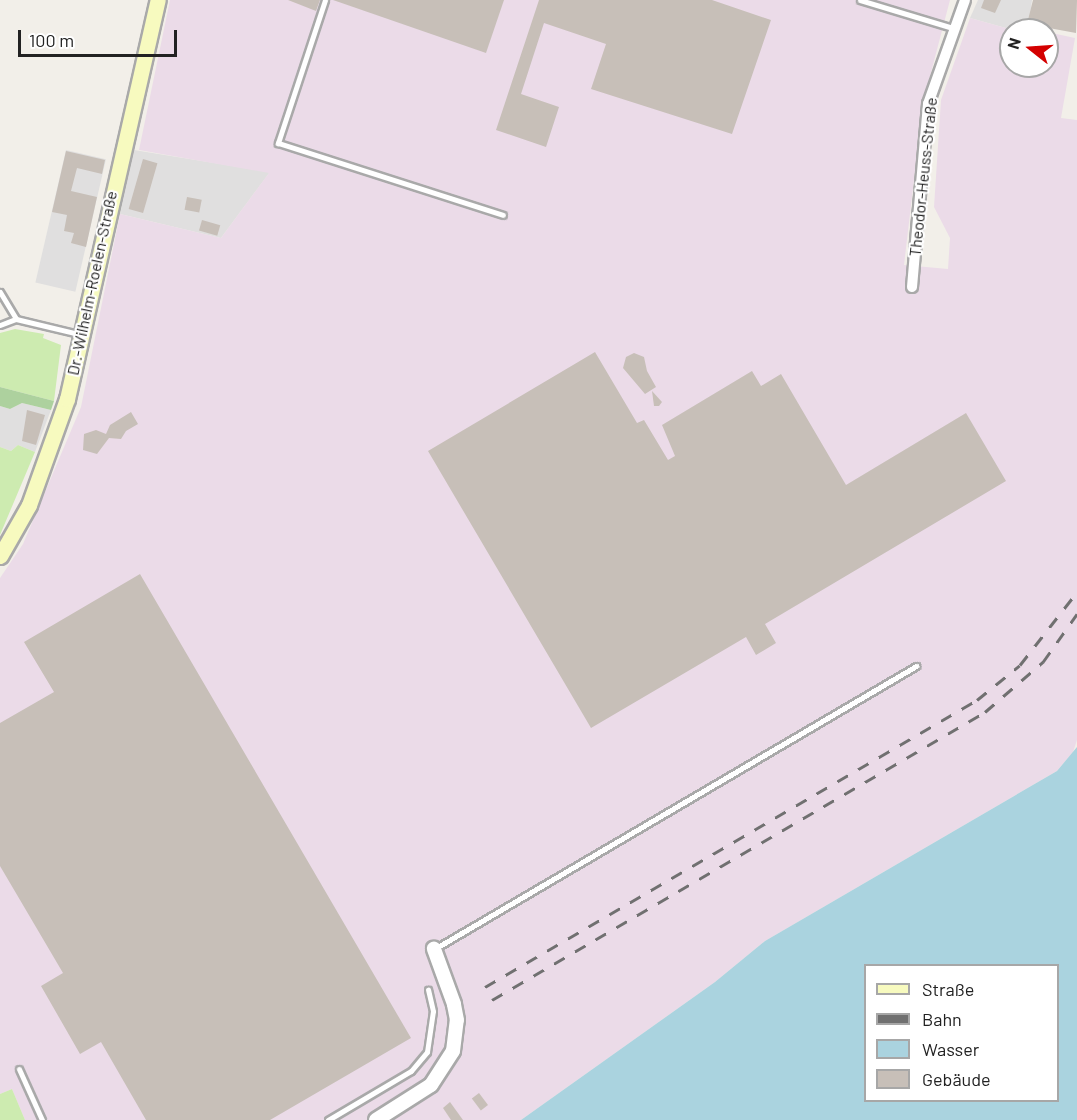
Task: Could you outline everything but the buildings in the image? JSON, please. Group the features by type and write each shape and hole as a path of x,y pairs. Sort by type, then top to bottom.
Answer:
{"main road":[{"name":"Dr.-Wilhelm-Roelen-Straße","path":"0,556 29,505 67,399 158,0"}],"street":[{"name":"Theodor-Heuss-Straße","path":"912,287 928,104 953,28 965,0"},
{"path":"376,1120 431,1085 453,1051 457,1020 454,1004 434,949"}],"lane":[{"path":"325,0 278,143 504,215"},
{"path":"860,0 953,28"},
{"path":"0,292 16,320"},
{"path":"0,325 16,320 81,334"},
{"path":"434,949 916,666"},
{"path":"328,1120 411,1071 427,1052 433,1011 428,990"},
{"path":"20,1070 42,1120"}],"shaded area":[{"path":"170,0 950,0 923,103 904,265 948,269 950,238 934,207 941,100 970,18 999,26 999,78 1059,78 1059,35 1075,38 1061,118 1077,120 1077,740 1073,752 1057,771 765,941 715,982 521,1120 25,1120 12,1089 0,1094 0,578 23,544 81,407 120,214 221,238 269,173 139,150"},
{"path":"978,0 1032,0 1030,18 999,18 999,26 970,18"},
{"path":"66,150 106,159 75,292 35,283"},
{"path":"134,150 270,172 221,238 120,214"},
{"path":"22,403 51,410 35,452 18,445 11,451 0,447 0,406 10,409"}],"green space":[{"path":"15,329 44,334 43,338 61,345 54,401 0,387 0,333"},
{"path":"0,387 54,401 51,410 22,403 10,409 0,406"},
{"path":"18,445 35,452 0,535 0,447 11,451"},
{"path":"12,1089 25,1120 0,1120 0,1094"}],"water":[{"path":"1077,747 1077,1120 521,1120 715,982 765,941 1057,771"}],"railway":[{"path":"485,987 977,700 1020,665 1077,592"},
{"path":"492,1000 985,712 1043,662 1077,614"}]}
